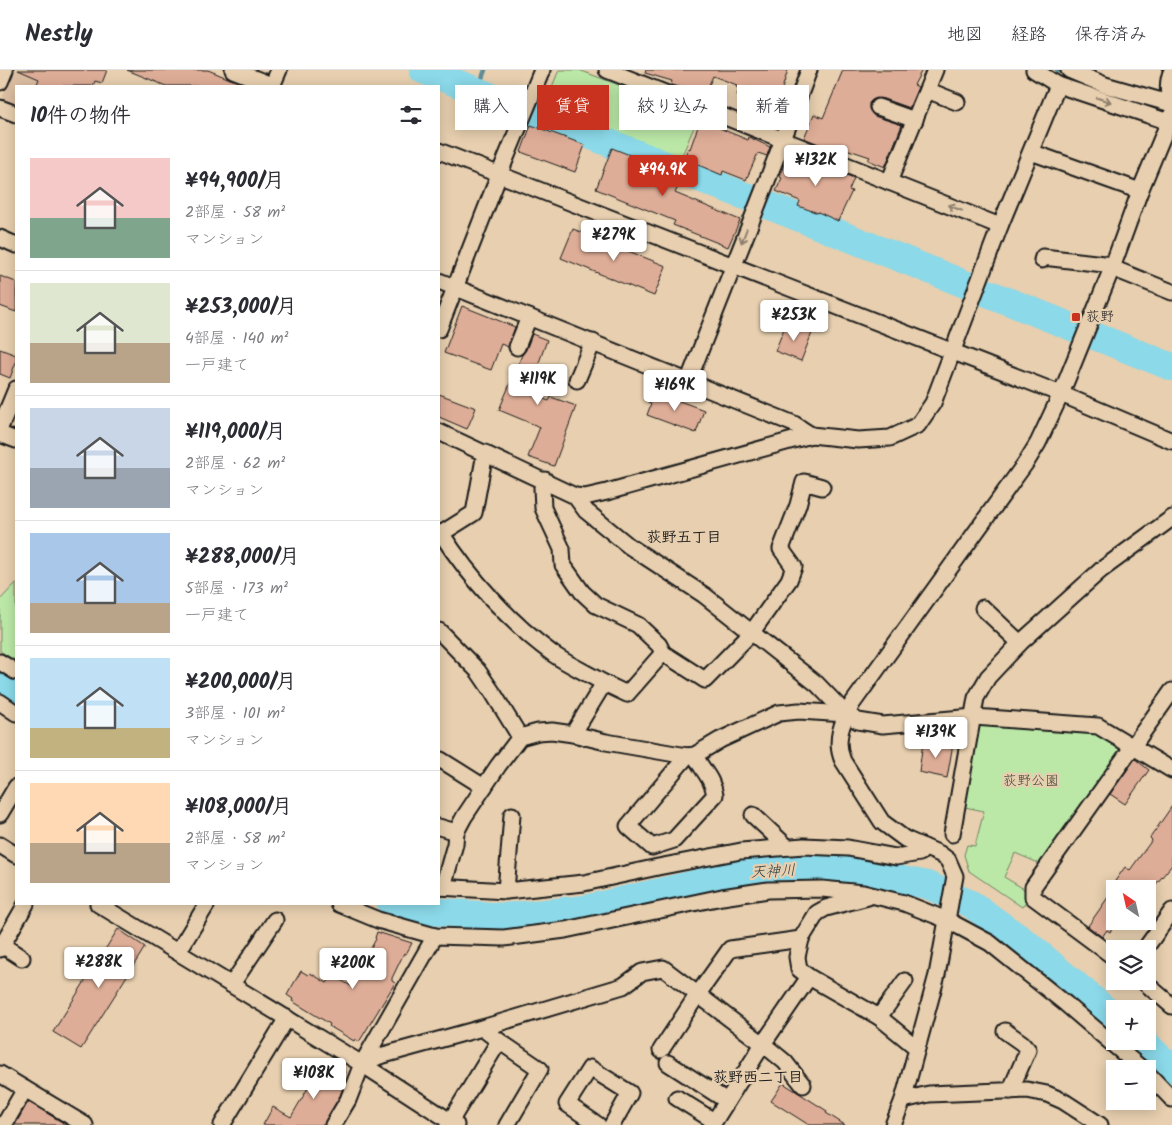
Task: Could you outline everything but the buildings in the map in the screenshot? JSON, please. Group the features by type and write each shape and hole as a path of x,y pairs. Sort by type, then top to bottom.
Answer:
{"street":[{"path":"0,82 5,70"},
{"path":"232,70 270,85"},
{"path":"273,85 279,70"},
{"path":"440,327 542,70"},
{"path":"607,70 1000,226"},
{"path":"688,382 757,202 784,140 809,70"},
{"path":"889,182 935,70"},
{"path":"1034,70 1058,85 1171,113"},
{"path":"1069,70 1171,113"},
{"path":"893,1125 903,1100 937,975 955,876 948,860 940,854 905,839 882,822 843,762 839,752 840,729 846,714 1038,444 1112,267 1171,113 1168,91 1169,77 1172,70"},
{"path":"440,432 575,496 585,497 811,435 858,440 890,438 918,425 933,403 1000,226 1058,85"},
{"path":"927,90 957,102"},
{"path":"878,106 915,120"},
{"path":"0,108 15,114"},
{"path":"440,152 733,265 1060,394 1172,441"},
{"path":"1031,152 1140,191"},
{"path":"0,238 15,245"},
{"path":"1043,256 1112,267 1172,292"},
{"path":"440,281 794,424 811,435"},
{"path":"517,347 529,317"},
{"path":"577,380 593,342"},
{"path":"0,428 15,391"},
{"path":"0,434 15,440"},
{"path":"485,453 474,513 440,534 459,561 499,606 554,654 626,694 663,653"},
{"path":"544,480 542,488 543,508 562,549 562,565 582,592 596,605 638,625 659,645 663,653 705,680 752,632 789,580 794,567 781,549 804,482 822,488"},
{"path":"575,496 586,510 629,546 704,595 817,684 846,714 858,721 883,725 974,717 1098,726 1172,770"},
{"path":"952,834 976,698 988,677 1020,643 1101,570 1172,518"},
{"path":"983,608 1020,643"},
{"path":"440,632 478,671 520,737"},
{"path":"0,662 15,671"},
{"path":"573,734 604,683"},
{"path":"1106,951 1033,897 1033,887 1172,691"},
{"path":"0,702 15,711"},
{"path":"846,714 799,710 779,713 720,740 691,756 628,826 652,847 674,840 715,795 713,783 691,756 552,731 538,732 520,737 484,787 456,832 455,844 441,887 506,891 584,883 658,866 741,851 787,847 848,848 896,857 920,853 924,847"},
{"path":"441,760 484,787"},
{"path":"0,814 15,789"},
{"path":"753,814 787,847"},
{"path":"506,891 512,815"},
{"path":"440,827 456,832"},
{"path":"0,846 15,854"},
{"path":"341,905 378,920 435,936 504,938 565,930 722,897 768,890 822,889 874,896 904,903 947,920 990,944 1073,1010 1131,1060"},
{"path":"874,896 826,908 817,913 801,938 797,957 799,969 809,977 879,1017 918,1048"},
{"path":"22,958 1,947 25,905"},
{"path":"100,905 362,1064 451,1124 498,1041"},
{"path":"178,952 206,905"},
{"path":"1151,940 1172,911"},
{"path":"232,984 275,920"},
{"path":"333,1125 348,1100 362,1064 435,936"},
{"path":"727,1101 664,1057 698,994 730,949 801,938"},
{"path":"362,1064 380,1056 623,986 642,972 663,968 785,1062 803,1085"},
{"path":"677,1098 713,1123 763,1044 809,977"},
{"path":"879,1017 905,981"},
{"path":"1153,990 1172,1006"},
{"path":"222,1125 287,1018"},
{"path":"482,1028 498,1041 540,1068 507,1125"},
{"path":"1004,1031 1025,1038 1028,1050 1010,1091"},
{"path":"598,1125 567,1104 590,1068 630,1093 612,1125"},
{"path":"0,1074 85,1125"},
{"path":"1156,1082 1172,1099"},
{"path":"4,1125 24,1089"},
{"path":"903,1100 929,1094 1027,1090 1047,1094 1063,1101 1100,1125"}],"shaded area":[{"path":"13,70 70,70 64,85 15,85 15,110 5,105 3,96"}],"green space":[{"path":"559,70 579,70 619,85 619,130 693,130 681,158 609,129 609,85 553,85"},
{"path":"15,584 15,660 0,651 0,600"},
{"name":"荻野公園","path":"980,724 1095,730 1118,744 1121,751 1041,864 1015,853 1004,877 1024,889 1027,901 1022,907 969,871 964,855 967,845 975,846 984,811 960,806 975,728"}],"waterway":[{"path":"423,70 745,196 1172,367"},
{"path":"480,85 485,70"},
{"path":"1057,70 1067,75"},
{"path":"1149,105 1166,111"},
{"name":"天神川","path":"0,681 15,690"},
{"name":"天神川","path":"396,905 428,911 505,917 585,909 753,871 796,869 840,870 878,875 927,885 971,904 1026,943 1106,1010"},
{"name":"天神川","path":"1152,1050 1172,1070"}],"place":[{"name":"荻野","path":"1076,317"}],"district":[{"name":"荻野五丁目","path":"684,538"},
{"name":"荻野西二丁目","path":"758,1078"}]}
